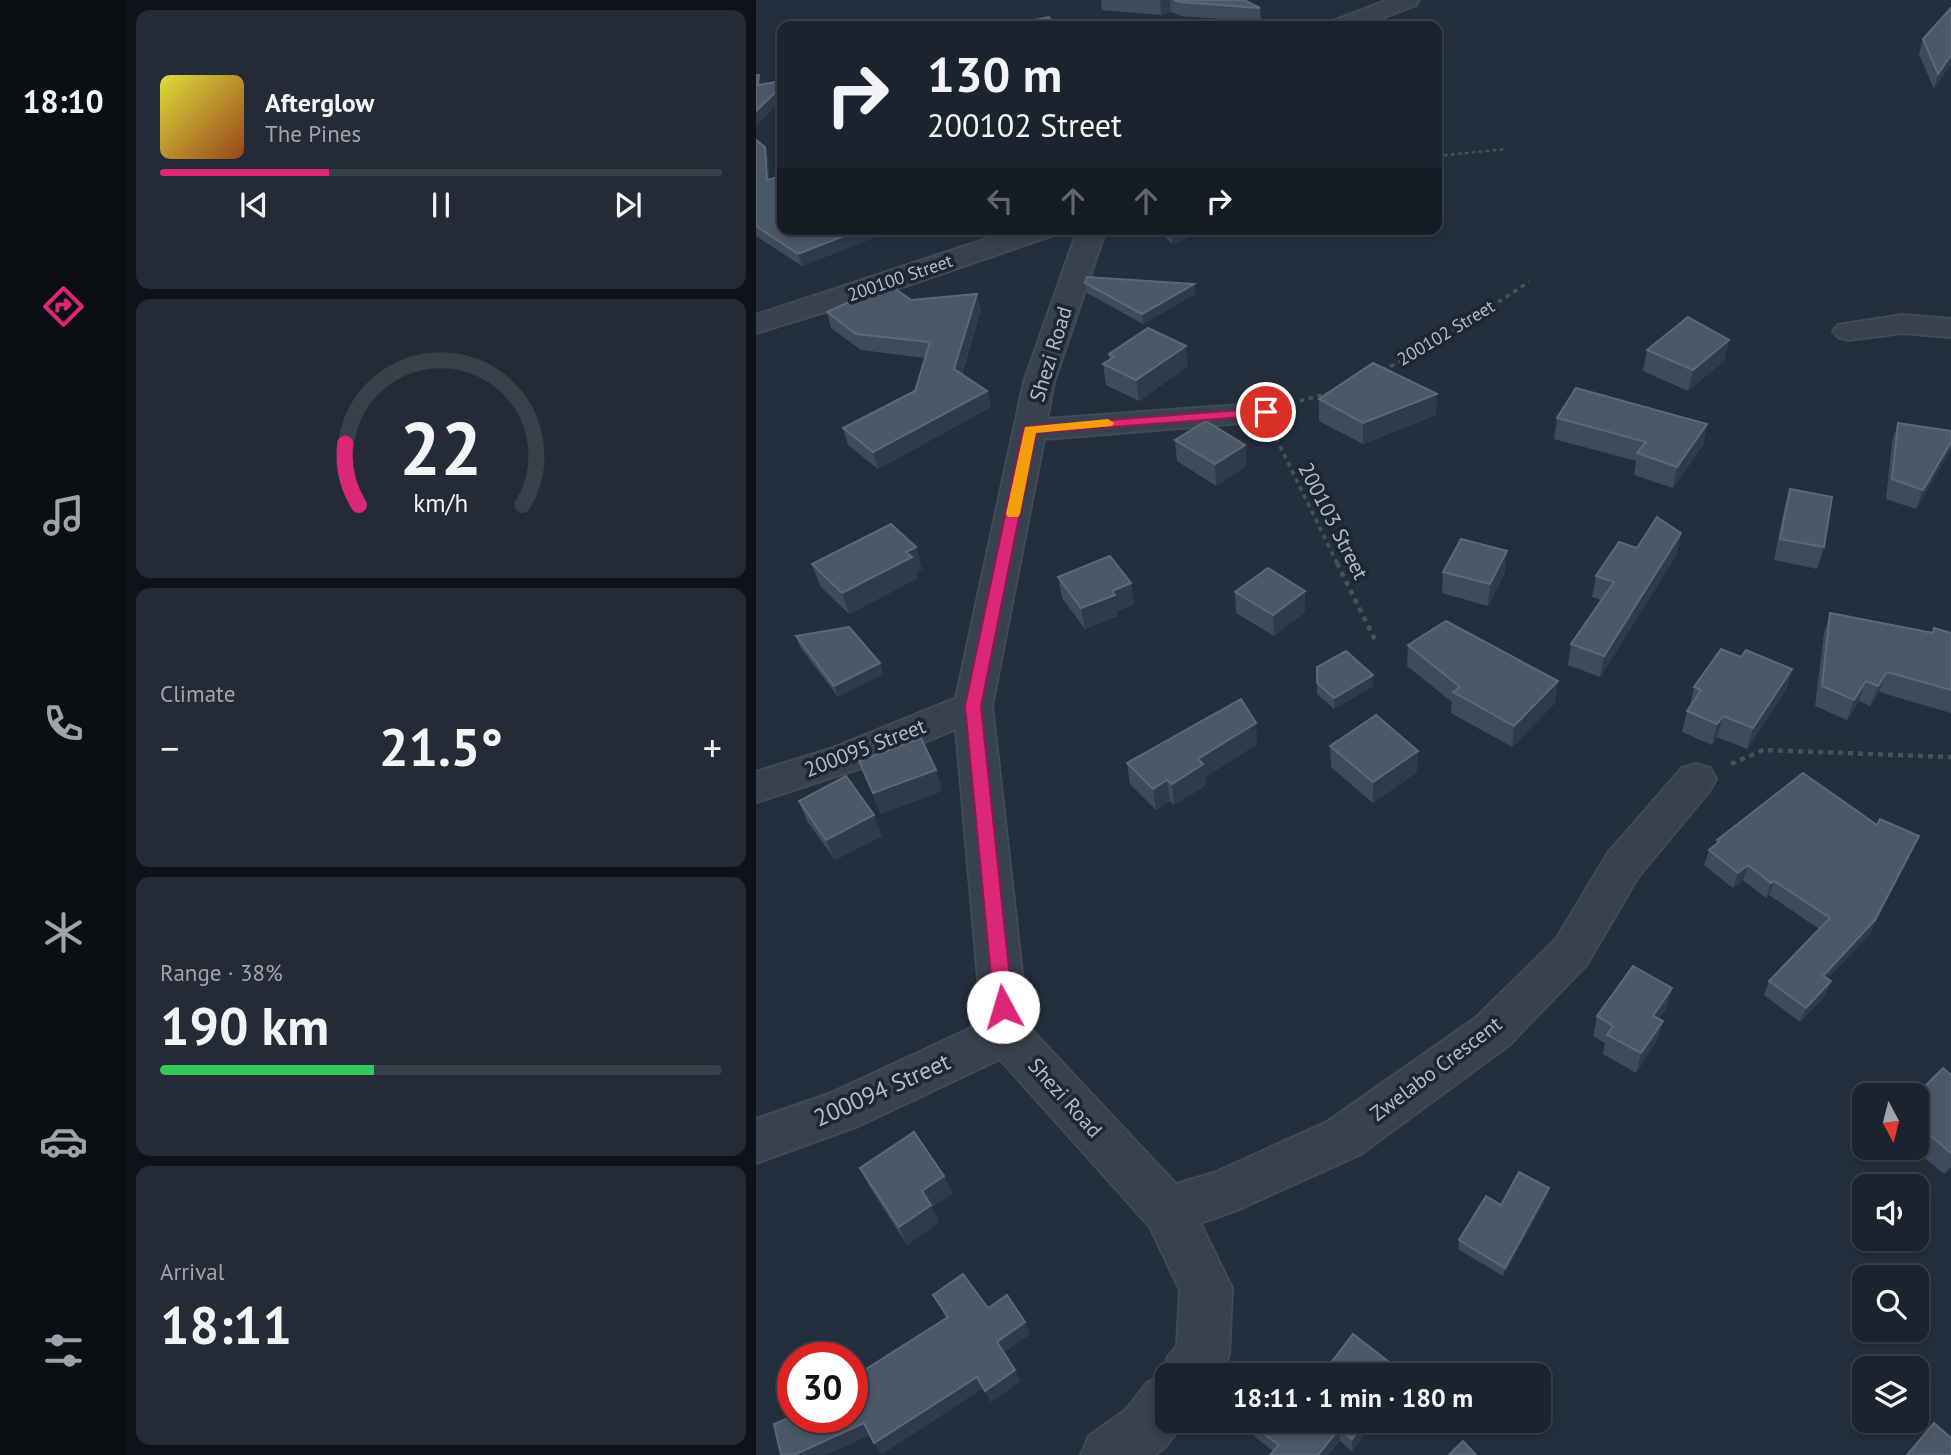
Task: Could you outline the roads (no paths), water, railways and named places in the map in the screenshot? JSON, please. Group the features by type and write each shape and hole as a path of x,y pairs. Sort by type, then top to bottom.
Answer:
{"street":[{"path":"1354,21 1408,0"},
{"name":"200100 Street","path":"756,324 1026,235"},
{"name":"Shezi Road","path":"1090,235 1039,382 973,706 1006,1034 1167,1210"},
{"path":"1848,331 1902,324 1951,328"},
{"path":"1030,430 1266,412"},
{"name":"200095 Street","path":"756,787 847,758 973,706"},
{"name":"Zwelabo Crescent","path":"1167,1210 1220,1194 1345,1138 1493,1031 1572,951 1623,864 1696,779"},
{"name":"200094 Street","path":"756,1141 841,1111 1006,1034"},
{"path":"1167,1210 1206,1288 1203,1355 1197,1363"},
{"path":"1108,1455 1145,1429 1155,1416"}]}
